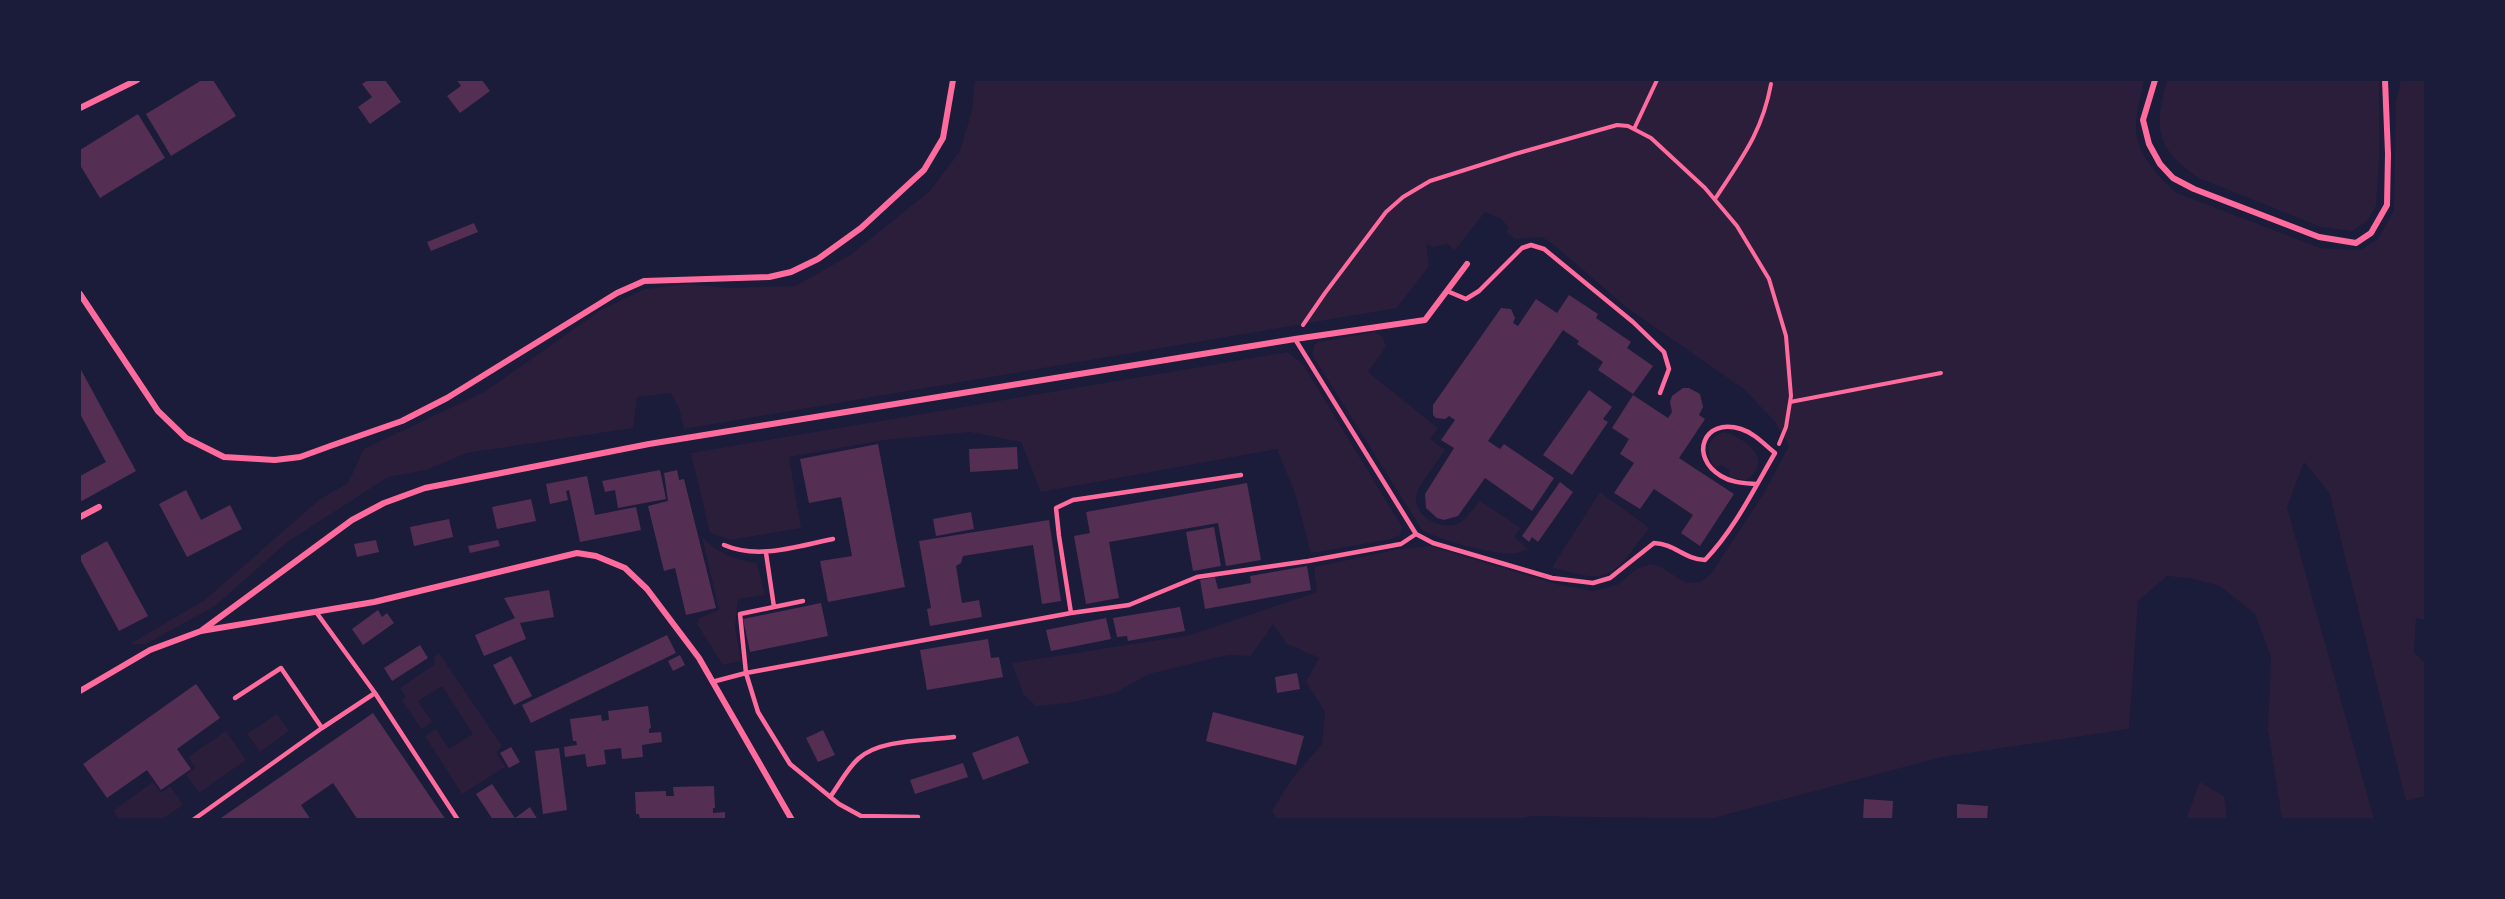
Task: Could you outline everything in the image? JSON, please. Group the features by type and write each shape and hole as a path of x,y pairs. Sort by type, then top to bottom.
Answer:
{"street":[{"path":"80,108 137,80"},
{"path":"80,294 152,402 186,438 224,457 275,460 300,457 402,421 447,399 618,293 644,281 769,277 791,272 818,259 861,228 924,170 943,138 953,80"},
{"path":"2155,80 2143,120 2149,144 2160,164 2173,178 2194,189 2319,237 2355,243 2371,233 2386,205 2388,154 2385,80"},
{"path":"201,631 352,520 384,503 425,488 649,444 1294,339 1425,320 1467,264"},
{"path":"80,517 99,507"},
{"path":"80,691 150,650 201,631 374,602 577,553 596,556 625,568 647,589 699,658 792,819"}],"lane":[{"path":"1447,291 1466,298 1479,291 1522,248 1531,245 1544,249 1633,322 1664,352 1669,369 1660,393"},
{"path":"1294,339 1416,534 1433,543 1552,578 1593,583 1610,578 1653,543 1667,544 1692,560 1705,560 1715,550 1757,484 1775,453 1757,437 1739,428 1719,428 1710,432 1704,441 1705,457 1709,465 1719,475 1739,483 1757,484"},
{"path":"1071,613 1056,508 1073,500 1241,475"},
{"path":"712,682 746,673 1071,613 1129,605 1197,577 1308,561 1401,543 1416,534"},
{"path":"724,545 738,551 766,552 833,539"},
{"path":"766,552 774,608"},
{"path":"803,601 740,614 746,673 758,712 790,764 830,797 861,816 871,818 918,817"},
{"path":"316,612 375,693 458,819"},
{"path":"235,698 281,668 322,728"},
{"path":"193,819 375,693"},
{"path":"830,797 856,760 867,751 886,745 954,737"}],"path":[{"path":"1634,129 1657,80"},
{"path":"1715,199 1751,145 1766,111 1770,84"},
{"path":"1294,339 1325,293 1386,212 1403,197 1430,182 1515,154 1617,125 1634,129 1651,138 1672,156 1715,199 1737,226 1769,279 1786,336 1790,402 1786,427 1775,453"},
{"path":"1790,402 1941,373"}],"shaded area":[{"path":"975,80 2144,80 2136,120 2139,146 2155,172 2177,193 2320,248 2361,250 2378,239 2394,210 2396,101 2401,80 2425,80 2426,620 2416,618 2414,652 2425,663 2425,796 2406,801 2329,492 2304,462 2287,507 2374,819 2282,819 2268,729 2271,657 2255,614 2220,586 2189,578 2167,576 2138,601 2129,729 1942,757 1710,819 1532,816 1512,820 1276,819 1272,811 1291,780 1322,744 1325,712 1306,682 1319,658 1287,644 1273,624 1251,656 1228,655 1149,674 1115,693 1068,703 1036,706 1023,694 1012,663 1190,635 1317,592 1314,567 1400,549 1430,546 1556,584 1594,591 1617,585 1637,569 1650,564 1661,567 1686,583 1700,582 1711,574 1764,493 1789,446 1775,422 1745,390 1626,307 1553,244 1541,237 1516,239 1507,233 1508,227 1501,219 1485,212 1455,250 1447,244 1433,247 1426,244 1429,266 1397,308 684,429 679,408 671,393 637,397 633,428 467,453 426,470 388,477 286,543 215,606 146,644 130,644 206,599 320,499 348,483 364,449 486,391 601,310 645,289 687,284 728,288 795,286 849,256 930,191 960,151 972,110"},
{"path":"2167,80 2379,80 2379,161 2376,206 2367,221 2352,231 2321,227 2199,178 2174,157 2166,147 2162,136 2160,111"},
{"path":"1374,332 1383,337 1386,347 1368,372 1438,428 1430,439 1445,450 1417,493 1416,501 1422,514 1442,525 1457,524 1480,501 1521,528 1514,537 1528,549 1511,554 1492,552 1448,541 1422,530 1313,356 1314,345 1319,342"},
{"path":"1288,352 1304,366 1402,527 1400,535 1392,539 1311,553 1295,493 1277,449 1041,492 1021,442 970,432 884,440 789,457 801,528 731,540 710,533 691,453"},
{"path":"1725,432 1749,445 1758,458 1758,465 1754,473 1746,480 1729,477 1729,470 1721,465 1715,468 1712,462 1709,446 1718,434"},
{"path":"1600,492 1649,528 1628,556 1610,572 1600,576 1588,576 1552,567"},
{"path":"702,537 727,555 757,563 765,595 738,599 735,627 741,661 723,665 697,624 699,618 719,610"},
{"path":"439,653 502,746 496,752 505,767 462,794 425,736 436,729 449,749 473,734 442,686 418,701 432,722 421,729 402,700 406,697 400,688 435,664 434,657"},
{"path":"277,714 289,731 260,752 247,734"},
{"path":"226,731 246,760 199,793 186,775 195,768 188,757"},
{"path":"153,782 161,793 170,786 183,805 162,819 119,819 113,811"},
{"path":"2200,782 2224,796 2227,819 2186,819"}],"building":[{"path":"202,80 213,80 236,116 171,156 146,114"},
{"path":"368,80 385,80 401,102 370,124 358,107 372,97 362,84"},
{"path":"457,80 482,80 490,91 460,113 447,96 461,86"},
{"path":"138,114 165,158 100,198 80,165 80,150"},
{"path":"474,223 478,232 431,251 427,242"},
{"path":"1569,295 1598,314 1596,318 1631,342 1627,348 1653,366 1633,394 1598,370 1603,362 1577,344 1579,341 1563,330 1488,441 1500,449 1504,444 1554,478 1532,511 1485,478 1458,516 1444,520 1437,518 1426,508 1425,494 1454,448 1441,440 1455,420 1449,416 1445,419 1436,418 1433,415 1433,405 1501,308 1511,309 1515,318 1513,323 1518,326 1536,299 1557,313"},
{"path":"80,368 136,471 80,502 80,476 106,462 80,414"},
{"path":"1683,388 1689,388 1700,394 1703,407 1699,415 1705,419 1679,458 1734,494 1700,546 1681,533 1693,515 1654,489 1640,509 1614,493 1634,463 1620,454 1629,439 1612,428 1633,395 1668,418 1672,412 1670,402 1672,396"},
{"path":"1589,390 1612,407 1603,419 1608,422 1572,475 1543,455"},
{"path":"878,444 905,587 828,602 820,561 852,556 841,497 809,503 800,459"},
{"path":"1017,447 1018,469 970,472 969,449"},
{"path":"660,470 666,499 618,508 615,490 605,492 602,481"},
{"path":"677,470 679,480 684,479 716,608 686,615 675,568 664,571 648,506 668,501 664,473"},
{"path":"587,476 595,515 636,507 641,530 580,542 569,490 566,491 568,500 550,504 546,484"},
{"path":"1560,482 1573,492 1538,542 1532,537 1529,542 1522,536"},
{"path":"1247,483 1261,560 1226,566 1218,523 1109,542 1119,598 1086,604 1074,536 1090,533 1086,512"},
{"path":"186,490 201,520 230,505 242,529 187,557 159,504"},
{"path":"531,499 536,521 497,529 492,507"},
{"path":"971,512 974,529 936,536 933,519"},
{"path":"449,519 453,537 414,546 410,527"},
{"path":"1049,520 1061,601 1042,604 1033,545 963,556 961,563 956,566 962,603 979,600 982,617 930,626 927,609 931,608 919,541"},
{"path":"1214,527 1221,566 1193,571 1186,532"},
{"path":"376,540 379,552 357,557 354,544"},
{"path":"498,540 500,546 470,553 468,546"},
{"path":"107,541 148,616 119,631 80,559 80,556"},
{"path":"1307,566 1311,590 1205,609 1200,580 1215,577 1218,589 1251,583 1250,576"},
{"path":"549,590 554,617 520,623 526,639 484,656 475,635 515,618 504,598"},
{"path":"821,603 828,636 750,652 743,619"},
{"path":"1180,607 1185,631 1128,641 1127,636 1117,637 1113,618"},
{"path":"378,610 382,617 387,613 394,623 363,645 352,629"},
{"path":"1106,618 1111,639 1051,651 1046,630"},
{"path":"667,635 676,653 531,723 522,705"},
{"path":"988,639 991,658 999,657 1003,677 927,690 920,650"},
{"path":"420,645 428,658 392,681 384,668"},
{"path":"680,655 685,665 673,671 668,661"},
{"path":"511,656 532,696 514,705 493,665"},
{"path":"1297,673 1300,689 1277,693 1275,677"},
{"path":"196,684 220,718 177,749 191,769 161,790 147,770 107,798 83,764"},
{"path":"648,706 651,728 649,733 661,732 662,742 642,745 643,757 622,759 621,748 604,750 606,764 587,767 585,754 565,757 564,747 577,745 576,741 573,741 570,719 601,715 602,721 609,720 608,711"},
{"path":"1213,712 1304,736 1296,765 1206,741"},
{"path":"373,713 446,820 358,820 333,783 301,805 311,820 218,820"},
{"path":"823,730 835,755 818,762 806,738"},
{"path":"1018,736 1029,763 983,780 972,753"},
{"path":"511,747 520,762 509,768 500,753"},
{"path":"559,748 567,810 543,814 535,751"},
{"path":"963,763 968,777 915,794 910,780"},
{"path":"492,784 515,818 530,807 538,820 493,820 476,794"},
{"path":"714,786 715,808 713,808 713,813 725,812 725,820 640,820 639,814 636,814 635,792 666,791 666,796 674,796 673,787"},
{"path":"1864,799 1893,801 1892,820 1863,820"},
{"path":"1957,804 1988,806 1987,820 1957,820"}]}
